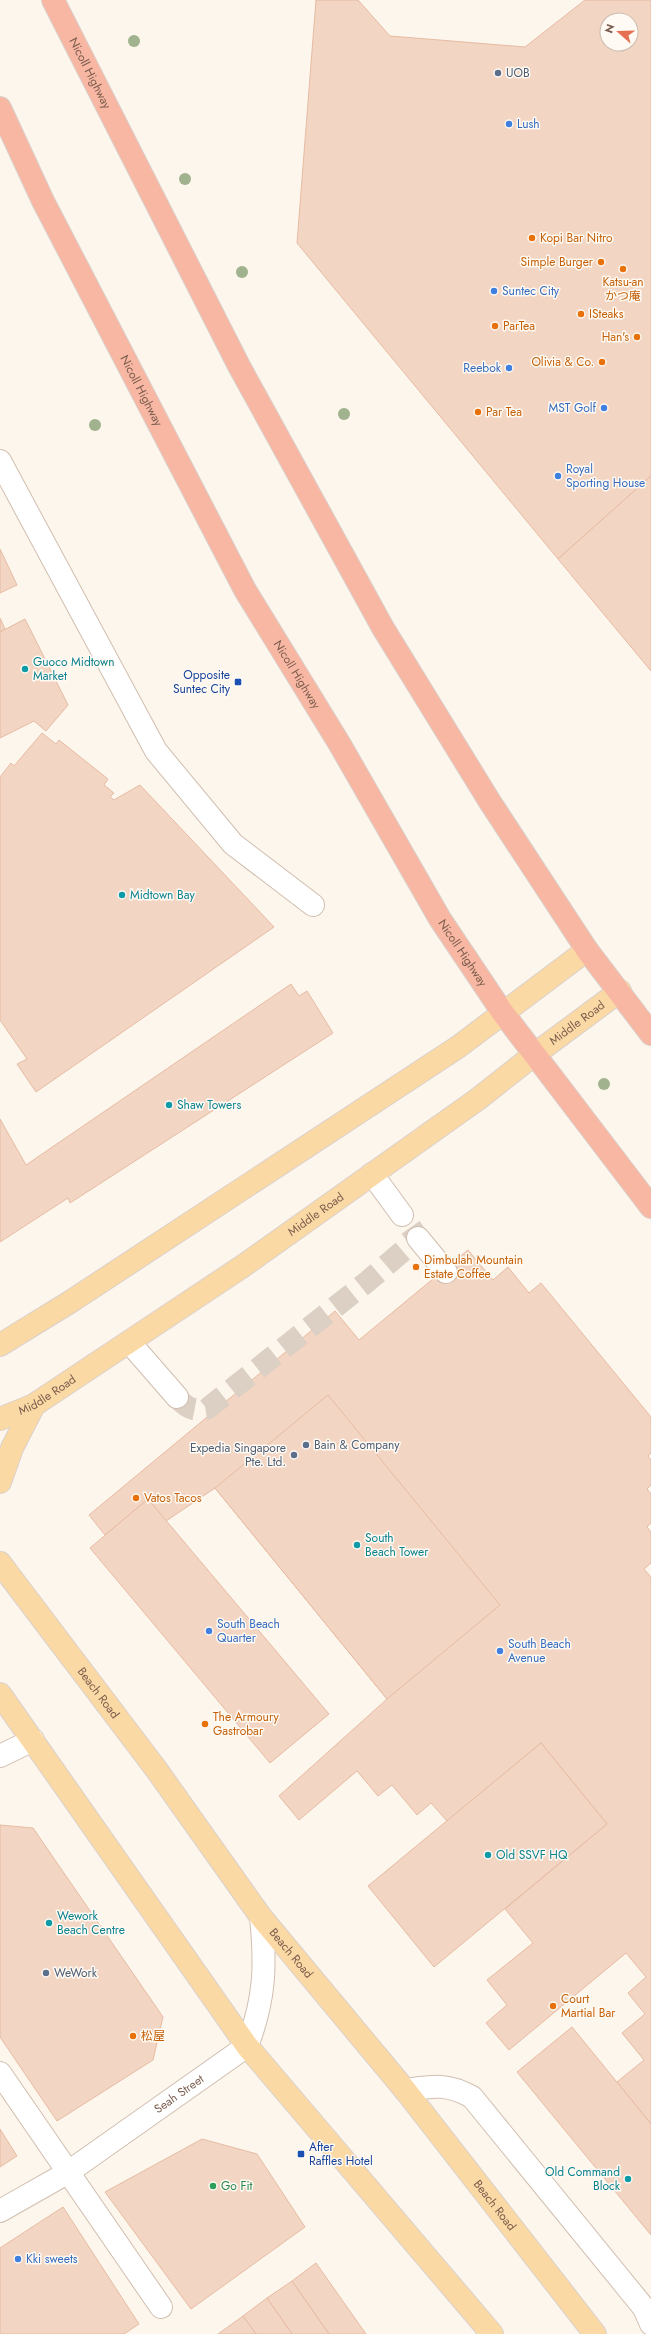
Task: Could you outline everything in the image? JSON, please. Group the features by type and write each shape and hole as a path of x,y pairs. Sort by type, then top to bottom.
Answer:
{"highway":[{"name":"Nicoll Highway","path":"53,0 239,366 383,628 490,802 587,950 620,991 651,1034"},
{"name":"Nicoll Highway","path":"0,108 6,135 47,208 245,590 339,743 440,919 504,1013 651,1207"}],"main road":[{"path":"0,1345 70,1302 458,1047 587,950"},
{"name":"Middle Road","path":"0,1419 34,1405 71,1379 130,1343 243,1266 478,1099 535,1054 620,991"},
{"path":"0,1482 12,1448 34,1405"},
{"name":"Beach Road","path":"0,1563 156,1769 261,1917 405,2090 595,2334"},
{"path":"0,1694 247,2046 492,2334"}],"street":[{"path":"0,461 156,751 233,844 312,905"},
{"path":"372,1174 402,1215"},
{"path":"418,1238 446,1272"},
{"path":"130,1343 177,1397"},
{"path":"0,1756 32,1740"},
{"path":"247,2046 257,2020 263,1984 265,1957 261,1917"},
{"name":"Seah Street","path":"0,2211 67,2173 247,2046"},
{"path":"0,2073 67,2173 162,2307"},
{"path":"405,2090 433,2086 456,2088 472,2097 644,2308 651,2324"}],"building":[{"name":"Suntec City","path":"316,0 358,0 390,36 525,47 585,0 651,0 651,476 558,559 297,243"},
{"path":"651,476 651,671 558,559"},
{"path":"0,549 17,585 0,593"},
{"path":"0,618 5,629 0,632"},
{"name":"Guoco Midtown Market","path":"25,619 68,705 46,731 34,721 0,738 0,632"},
{"name":"Midtown Bay","path":"42,733 56,744 59,740 108,779 104,785 114,793 110,797 114,800 140,785 274,927 36,1092 17,1064 27,1059 0,1020 0,777 11,763 14,766"},
{"name":"Shaw Towers","path":"291,984 299,996 307,991 333,1033 70,1203 68,1198 0,1242 0,1119 26,1165"},
{"name":"South Beach Avenue","path":"468,1250 493,1280 508,1267 529,1293 541,1283 651,1417 651,1453 648,1456 651,1460 651,1485 647,1489 651,1494 651,1523 647,1527 651,1532 651,1563 644,1569 651,1577 651,2124 617,2082 644,2060 622,2033 645,2014 628,1993 646,1977 626,1953 509,2050 486,2023 507,2005 487,1980 533,1943 505,1909 607,1824 541,1743 447,1821 431,1803 417,1815 392,1785 378,1796 357,1771 299,1820 279,1796 387,1699 215,1488 166,1521 148,1499 105,1535 89,1515 335,1311 359,1340"},
{"name":"South Beach Tower","path":"328,1395 500,1605 387,1699 215,1488"},
{"name":"South Beach Quarter","path":"148,1499 329,1714 270,1763 90,1548"},
{"name":"Old SSVF HQ","path":"541,1743 607,1824 434,1967 368,1886"},
{"name":"Wework Beach Centre","path":"0,1825 33,1828 163,2017 153,2060 57,2121 0,2037"},
{"name":"Old Command Block","path":"572,2027 651,2124 651,2235 517,2072"},
{"path":"0,2129 17,2156 0,2167"},
{"path":"202,2139 257,2154 305,2227 191,2309 105,2192"},
{"path":"63,2207 139,2324 124,2334 0,2334 0,2248"},
{"path":"316,2263 366,2334 329,2334 292,2281"},
{"path":"292,2281 329,2334 292,2334 267,2298"},
{"path":"267,2298 292,2334 256,2334 243,2316"},
{"path":"243,2316 256,2334 218,2334"}],"tunnel":[{"path":"177,1397 183,1404 190,1408 198,1410 207,1409 368,1281 418,1238 402,1215"}],"place":[{"name":"UOB","path":"498,73"},
{"name":"Lush","path":"509,124"},
{"name":"Kopi Bar Nitro","path":"532,238"},
{"name":"Simple Burger","path":"601,262"},
{"name":"Katsu-an かつ庵","path":"623,269"},
{"name":"Suntec City","path":"494,291"},
{"name":"ISteaks","path":"581,314"},
{"name":"ParTea","path":"495,326"},
{"name":"Han's","path":"637,337"},
{"name":"Olivia & Co.","path":"602,362"},
{"name":"Reebok","path":"509,368"},
{"name":"MST Golf","path":"604,408"},
{"name":"Par Tea","path":"478,412"},
{"name":"Royal Sporting House","path":"558,476"},
{"name":"Guoco Midtown Market","path":"25,669"},
{"name":"Opposite Suntec City","path":"238,682"},
{"name":"Midtown Bay","path":"122,895"},
{"name":"Shaw Towers","path":"169,1105"},
{"name":"Dimbulah Mountain Estate Coffee","path":"416,1267"},
{"name":"Bain & Company","path":"306,1445"},
{"name":"Expedia Singapore Pte. Ltd.","path":"294,1455"},
{"name":"Vatos Tacos","path":"136,1498"},
{"name":"South Beach Tower","path":"357,1545"},
{"name":"South Beach Quarter","path":"209,1631"},
{"name":"South Beach Avenue","path":"500,1651"},
{"name":"The Armoury Gastrobar","path":"205,1724"},
{"name":"Old SSVF HQ","path":"488,1855"},
{"name":"Wework Beach Centre","path":"49,1923"},
{"name":"WeWork","path":"46,1973"},
{"name":"Court Martial Bar","path":"553,2006"},
{"name":"松屋","path":"133,2036"},
{"name":"After Raffles Hotel","path":"301,2154"},
{"name":"Old Command Block","path":"628,2179"},
{"name":"Go Fit","path":"213,2186"},
{"name":"Kki sweets","path":"18,2259"}]}
